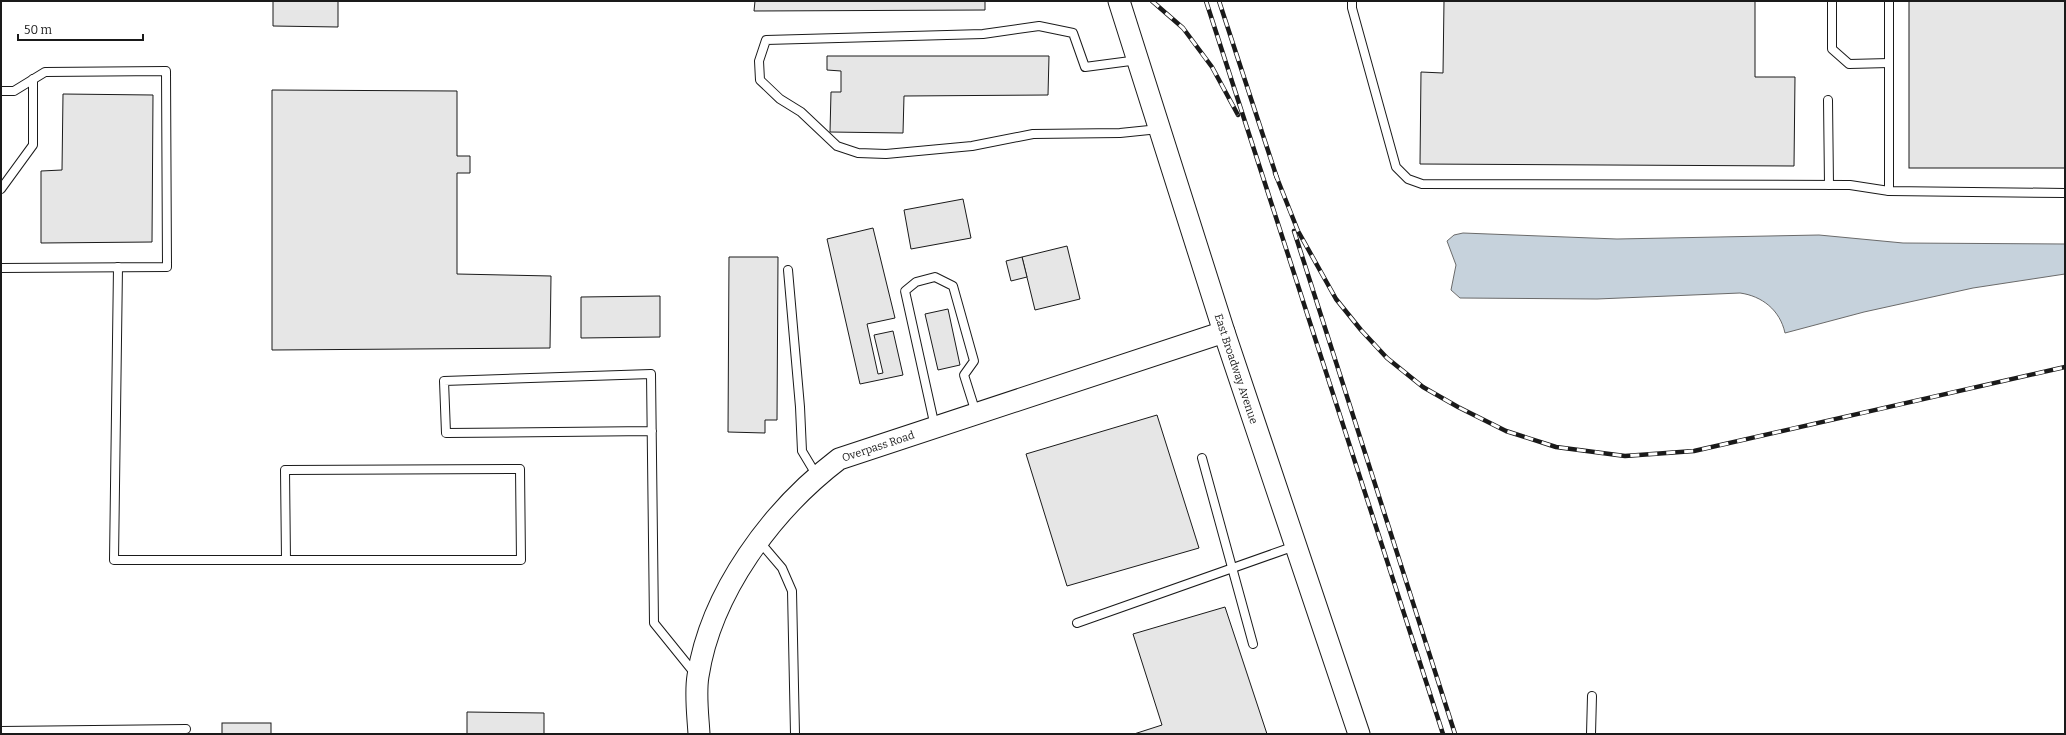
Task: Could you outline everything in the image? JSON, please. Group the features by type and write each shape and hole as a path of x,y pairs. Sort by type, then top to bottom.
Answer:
{"main road":[{"name":"East Broadway Avenue","path":"1119,1 1139,60 1224,332 1359,734"},
{"name":"Overpass Road","path":"699,734 698,677 714,616 733,580 758,540 817,476 839,459 1224,332"}],"lane":[{"path":"1352,1 1352,8 1396,167 1408,179 1422,184 1850,185 1889,191 2065,193"},
{"path":"1832,1 1832,49 1849,64 1889,63"},
{"path":"1889,1 1889,191"},
{"path":"1139,60 1084,67 1073,33 1039,26 983,34 766,40 759,61 760,80 780,99 801,112 837,146 858,153 886,154 972,146 1033,134 1120,133 1160,128"},
{"path":"1,91 14,91 45,72 166,71 167,267 1,268"},
{"path":"1,189 33,145 33,79"},
{"path":"1828,100 1829,185"},
{"path":"118,267 114,560 286,560 521,560 520,469 285,470 286,560"},
{"path":"788,270 800,407 802,451 817,476"},
{"path":"935,427 905,291 916,282 935,277 953,286 974,361 964,375 976,414"},
{"path":"652,431 446,433 444,381 651,374 652,431 654,623 698,677"},
{"path":"1202,458 1234,568 1253,644"},
{"path":"758,540 782,568 792,591 795,734"},
{"path":"1077,623 1296,546"},
{"path":"1591,734 1592,696"},
{"path":"1,731 186,729"}],"shaded area":[{"path":"1463,233 1617,239 1819,235 1903,243 2065,244 2065,274 1973,288 1864,312 1785,333 1779,317 1769,306 1756,297 1740,293 1597,299 1460,298 1451,290 1456,265 1447,241 1454,235"}],"building":[{"path":"273,1 338,1 338,27 273,26"},
{"path":"755,1 985,1 985,10 754,11"},
{"path":"1444,1 1755,1 1755,77 1795,77 1794,166 1420,164 1421,72 1443,73"},
{"path":"1909,1 2065,1 2065,168 1909,168"},
{"path":"827,56 1049,56 1048,95 904,96 903,133 830,132 831,92 841,92 841,71 827,70"},
{"path":"272,90 457,91 457,156 470,156 470,173 457,173 457,274 551,276 550,348 272,350"},
{"path":"63,94 153,95 152,242 41,243 41,171 62,170"},
{"path":"963,199 971,238 911,249 904,210"},
{"path":"873,228 895,318 867,324 878,374 883,373 874,335 893,331 903,375 860,384 827,239"},
{"path":"1067,246 1080,299 1035,310 1022,257"},
{"path":"729,257 778,257 777,420 765,420 765,433 728,432"},
{"path":"1022,257 1027,277 1011,281 1006,261"},
{"path":"660,296 660,337 581,338 581,297"},
{"path":"948,309 960,365 938,370 925,314"},
{"path":"1157,415 1199,548 1067,586 1026,454"},
{"path":"1225,607 1267,734 1134,734 1162,725 1133,634"},
{"path":"467,712 544,713 544,734 467,734"},
{"path":"222,723 271,723 271,734 222,734"}],"railway":[{"path":"1152,1 1183,28 1212,67 1238,115"},
{"path":"1206,1 1443,734"},
{"path":"1219,1 1277,178"},
{"path":"1275,173 1298,231 1336,299 1361,330 1387,358 1423,387 1458,407 1506,431 1556,447 1625,456 1694,451 2065,367"},
{"path":"1294,231 1455,734"}]}
